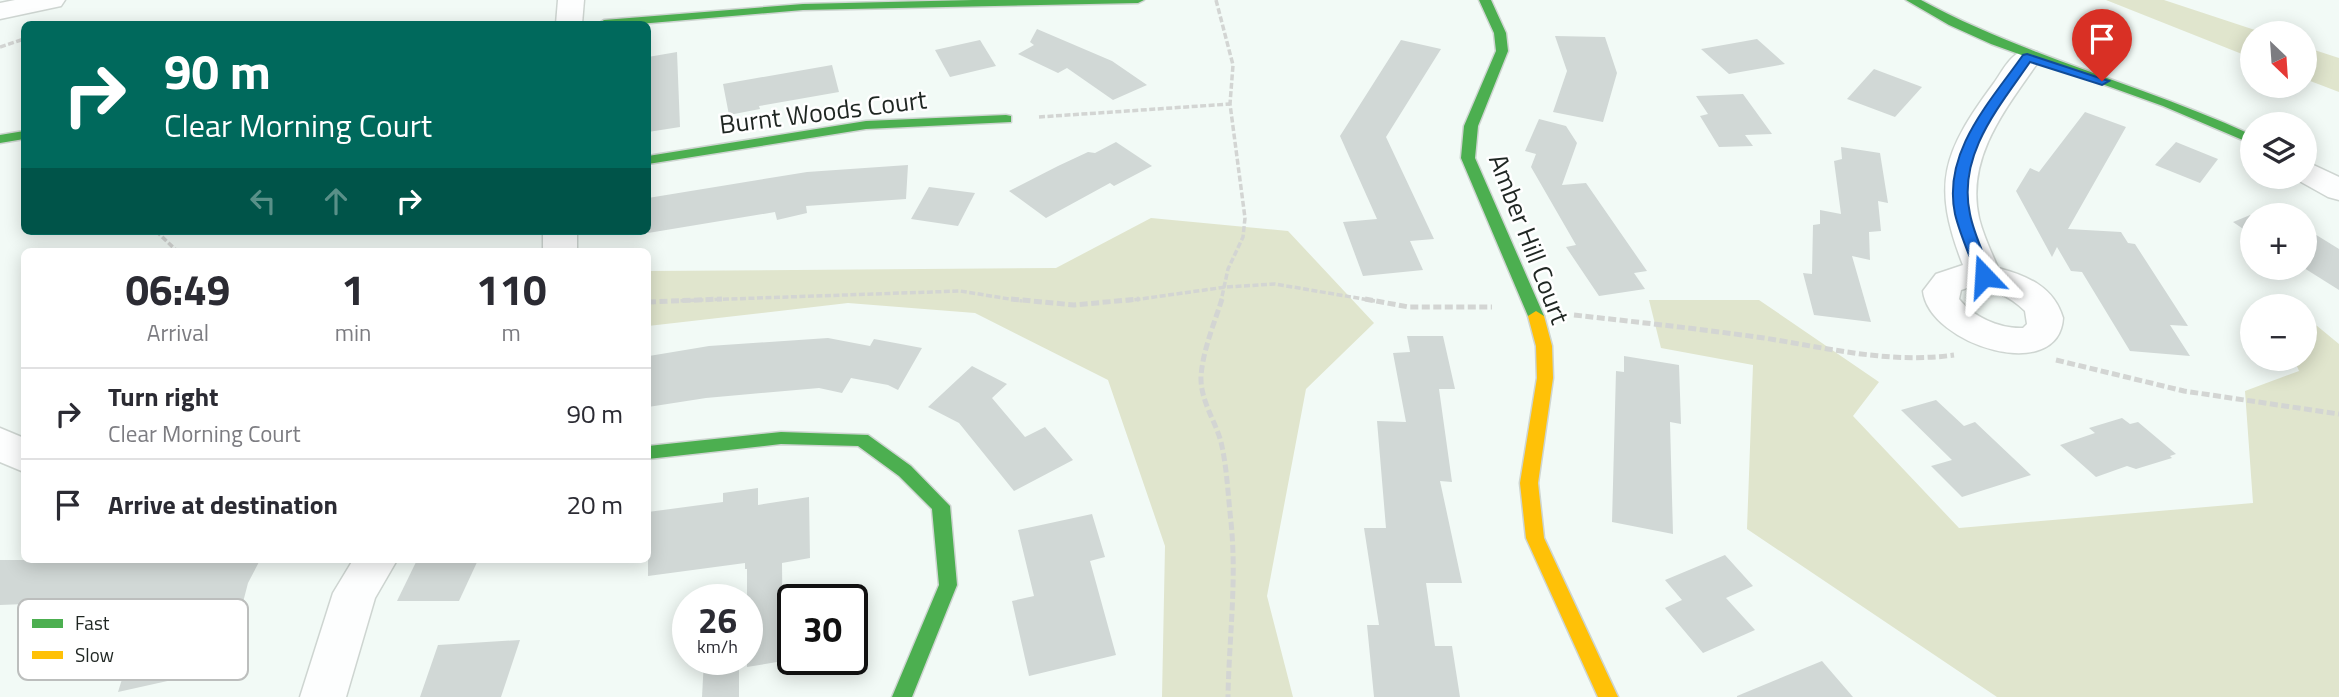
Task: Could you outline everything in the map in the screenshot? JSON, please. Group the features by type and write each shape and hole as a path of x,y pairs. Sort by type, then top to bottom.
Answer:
{"street":[{"path":"2,11 52,0"},
{"path":"569,21 571,0"},
{"path":"628,21 815,6 1138,0"},
{"name":"Amber Hill Court","path":"1485,0 1500,33 1502,51 1471,126 1468,158 1539,323 1544,346 1545,378 1529,483 1535,538 1608,697"},
{"path":"1912,0 1947,23 2027,58 2152,97 2240,135"},
{"path":"1984,276 1962,213 1962,168 1976,131 2027,58"},
{"name":"Burnt Woods Court","path":"651,160 866,125 1006,119"},
{"path":"0,139 21,136"},
{"path":"2317,178 2339,190"},
{"path":"651,453 780,438 862,440 905,471 941,506 948,585 902,697"},
{"path":"0,443 21,455"},
{"path":"323,697 355,593 374,563"}],"path":[{"path":"1216,0 1233,65 1230,104 1245,218 1243,237 1228,270 1226,287 1204,356 1200,378 1203,395 1222,443 1231,522 1235,587 1229,648 1228,697"},
{"path":"0,47 21,40"},
{"path":"1006,119 1230,104"},
{"path":"160,235 174,248"},
{"path":"651,302 960,291 1033,303 1074,305 1106,304 1226,287 1275,284 1409,307 1504,307"},
{"path":"1571,314 1762,338 1871,356 1934,359 1956,354"},
{"path":"2053,360 2185,391 2339,414"}],"green space":[{"path":"2106,0 2164,0 2240,25 2240,53"},
{"path":"2317,51 2339,58 2339,92 2317,84"},
{"path":"1151,218 1288,231 1374,323 1306,389 1267,596 1293,697 1162,697 1165,546 1108,380 975,313 848,303 651,326 651,271 1056,268"},
{"path":"1649,300 1759,300 1879,382 1853,416 1959,528 2253,503 2245,391 2299,371 2317,371 2317,326 2339,344 2339,697 1997,697 1747,529 1753,365 1661,348"}],"building":[{"path":"1037,29 1112,61 1147,85 1113,100 1067,68 1058,73 1018,54 1034,45 1030,42"},
{"path":"1555,36 1605,37 1617,73 1603,122 1553,112 1567,71"},
{"path":"1757,39 1785,64 1729,74 1701,49"},
{"path":"980,40 996,66 950,77 935,50"},
{"path":"1401,40 1441,49 1386,137 1434,239 1410,241 1423,270 1363,276 1343,222 1377,219 1340,136"},
{"path":"677,52 680,127 651,132 651,56"},
{"path":"832,65 839,92 759,106 760,109 729,115 723,84"},
{"path":"1874,69 1922,87 1895,117 1847,99"},
{"path":"1743,94 1772,134 1745,135 1753,146 1719,147 1700,116 1708,114 1696,96"},
{"path":"2085,112 2126,127 2068,229 2121,232 2128,243 2135,244 2188,326 2170,325 2190,356 2130,351 2082,272 2071,271 2057,247 2052,257 2016,191 2030,168 2039,172"},
{"path":"1539,119 1566,126 1577,143 1562,185 1586,183 1647,271 1634,273 1645,289 1599,296 1566,247 1576,245 1531,167 1536,154 1525,151"},
{"path":"1116,142 1152,166 1114,186 1110,183 1046,218 1009,191 1088,152 1095,153"},
{"path":"2176,142 2218,159 2200,183 2155,165"},
{"path":"1841,147 1880,153 1888,203 1878,201 1881,231 1869,232 1870,260 1852,256 1871,322 1814,315 1803,273 1812,274 1813,225 1820,224 1820,210 1841,214 1834,161 1842,159"},
{"path":"908,165 906,199 806,206 807,213 777,220 775,212 651,233 651,198 807,172"},
{"path":"929,187 975,193 958,226 911,219"},
{"path":"2317,235 2339,249 2339,290 2317,276"},
{"path":"1407,336 1443,336 1455,389 1439,389 1452,482 1440,481 1462,583 1426,583 1435,646 1452,646 1460,697 1374,697 1367,625 1379,625 1364,528 1386,528 1377,421 1406,422 1393,353 1410,352"},
{"path":"828,338 870,346 874,339 922,348 898,390 888,385 851,378 842,393 819,388 706,398 651,407 651,356 709,346"},
{"path":"1624,356 1679,365 1681,424 1670,422 1673,534 1612,522 1616,371 1624,372"},
{"path":"972,366 1007,384 992,398 1025,437 1045,427 1073,460 1014,491 959,423 928,407"},
{"path":"1936,400 1964,426 1975,422 2031,475 1962,497 1931,466 1952,460 1901,410"},
{"path":"2122,418 2130,424 2138,422 2176,454 2170,456 2172,458 2136,469 2127,466 2096,477 2060,445 2095,433 2089,428"},
{"path":"758,488 758,505 809,497 810,558 782,563 782,584 777,584 777,662 763,664 763,584 747,584 745,563 648,576 648,563 651,563 651,512 723,502 723,493"},
{"path":"1092,514 1105,557 1090,561 1116,655 1029,676 1012,601 1034,596 1018,530"},
{"path":"1725,555 1753,586 1726,598 1755,630 1703,653 1665,608 1682,600 1665,580"},
{"path":"0,560 21,560 21,563 258,563 248,583 244,599 18,599 18,604 0,605"},
{"path":"416,563 477,563 459,601 397,601"},
{"path":"520,640 501,697 420,697 438,645"},
{"path":"1822,661 1853,697 1737,697 1737,696"},
{"path":"703,675 739,675 739,697 702,697"},
{"path":"122,680 172,680 118,692"}],"traffic: fast":[{"path":"639,21 803,7 1138,0"},
{"path":"1485,0 1500,33 1502,51 1471,126 1468,158 1536,316"},
{"path":"1912,0 1995,41 2168,104 2240,135"},
{"path":"651,160 866,125 1006,119"},
{"path":"0,139 21,136"},
{"path":"651,453 781,438 862,440 905,471 941,506 948,585 902,697"}],"traffic: slow":[{"path":"1536,316 1544,346 1545,378 1529,483 1535,538 1608,697"}],"route":[{"path":"1984,276 1962,213 1962,168 1976,131 2027,58 2102,81"}]}
